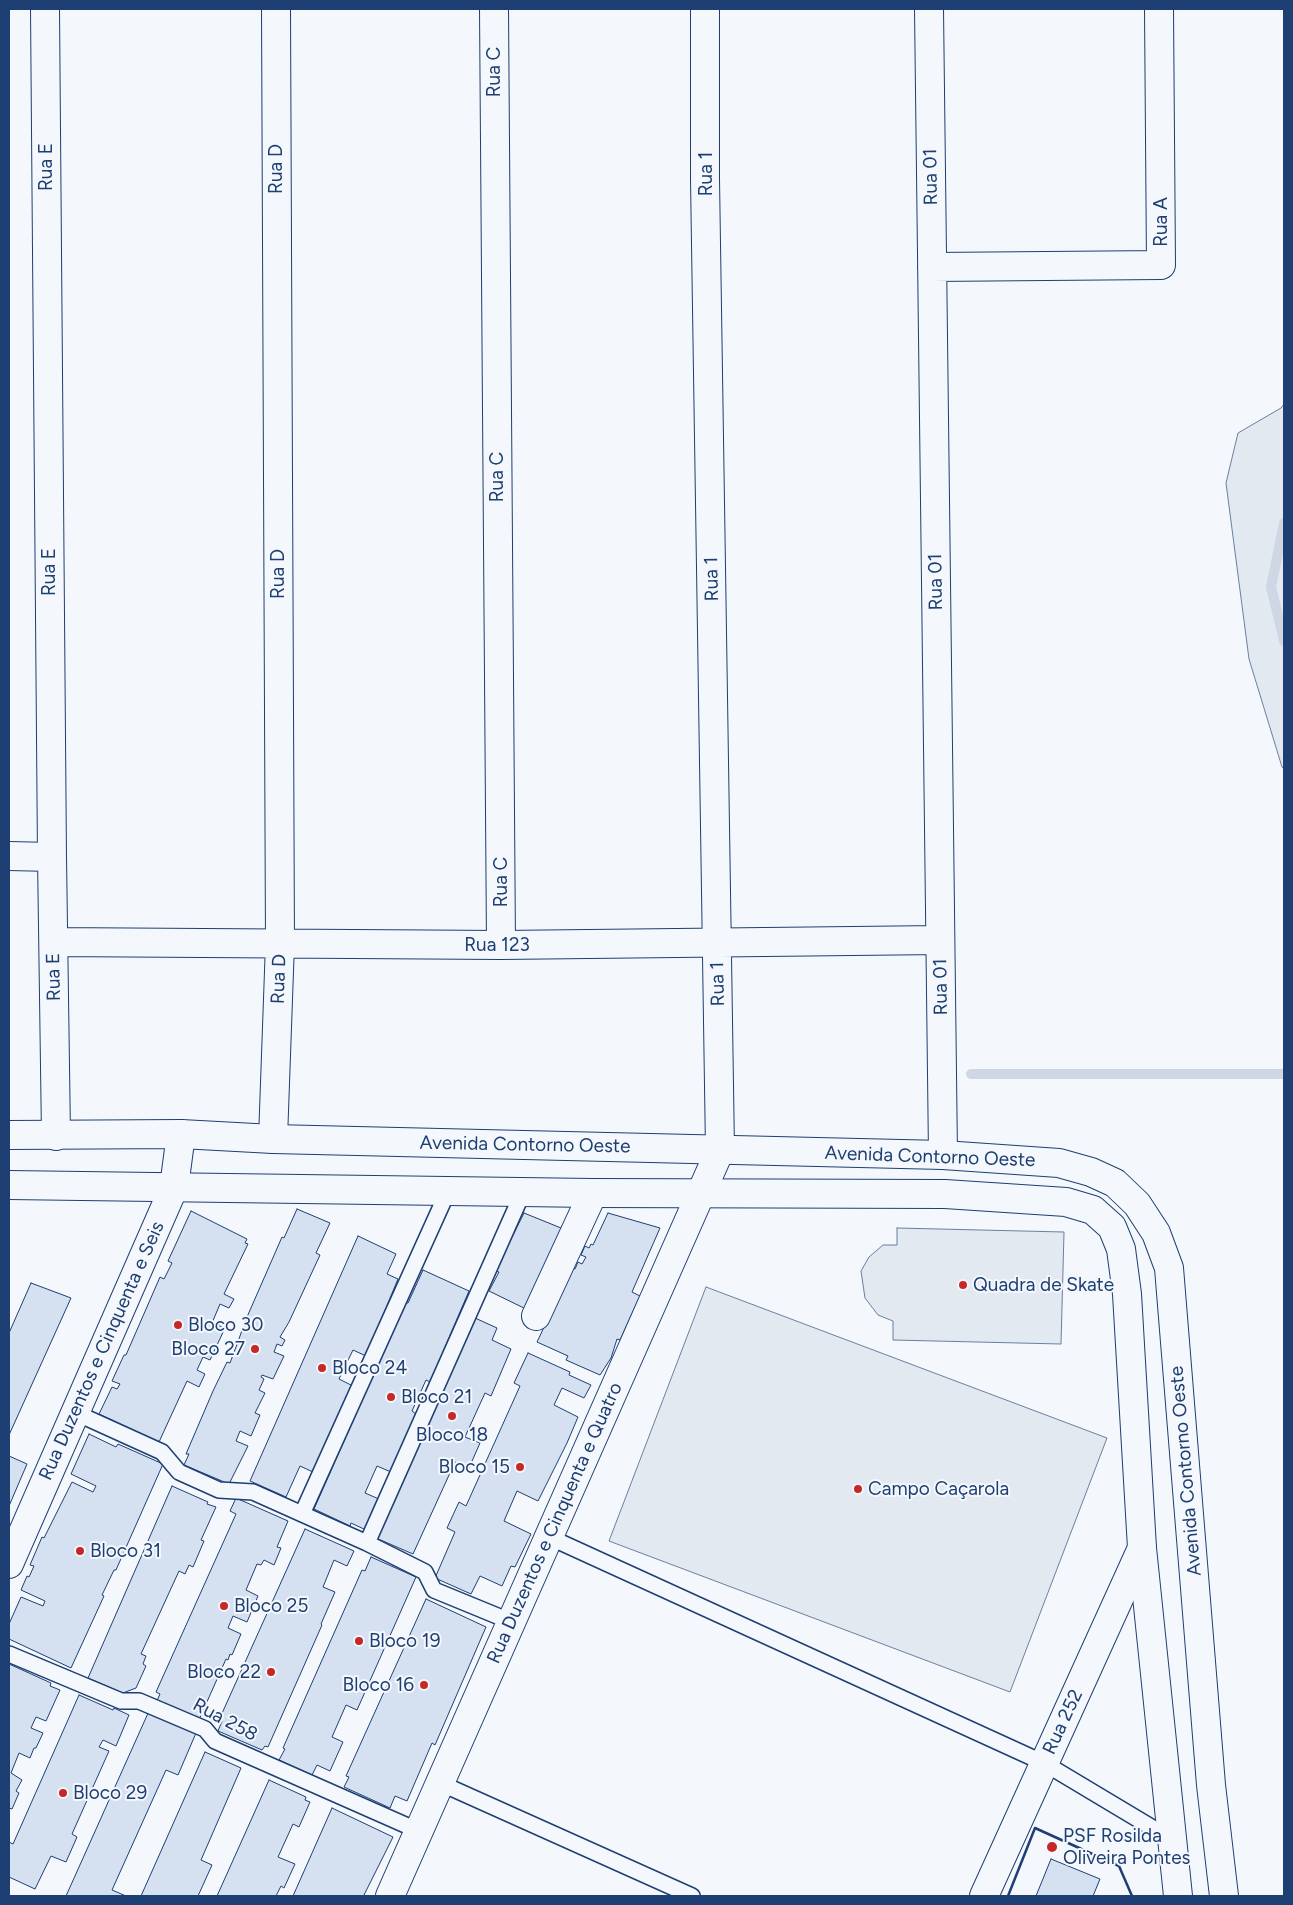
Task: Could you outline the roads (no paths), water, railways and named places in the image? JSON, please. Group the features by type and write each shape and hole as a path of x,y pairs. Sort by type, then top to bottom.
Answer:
{"street":[{"name":"Rua E","path":"45,9 56,1136"},
{"name":"Rua D","path":"273,1139 280,943 276,9"},
{"name":"Rua C","path":"494,9 501,945"},
{"name":"Rua 1","path":"705,9 720,1150"},
{"name":"Rua 01","path":"929,9 943,1155"},
{"name":"Rua A","path":"932,267 1161,265 1159,9"},
{"path":"9,856 52,857"},
{"name":"Rua 123","path":"54,942 501,945 940,940"},
{"name":"Avenida Contorno Oeste","path":"9,1135 181,1134 273,1139 943,1155 1059,1163 1091,1172 1115,1183 1137,1204 1156,1232 1169,1268 1211,1785 1224,1896"},
{"name":"Rua Duzentos e Cinquenta e Seis","path":"9,1564 174,1188 181,1134"},
{"name":"Rua Duzentos e Cinquenta e Quatro","path":"390,1896 720,1150"},
{"path":"1093,1210 1115,1183"},
{"name":"Avenida Contorno Oeste","path":"9,1185 593,1193 945,1194 1066,1202 1093,1210 1112,1227 1121,1249 1127,1294 1142,1548 1178,1896"},
{"path":"536,1316 593,1193"},
{"name":"Rua 252","path":"984,1896 1142,1548"}],"lane":[{"path":"302,1514 448,1191"},
{"path":"366,1542 523,1192"},
{"path":"76,1413 162,1452 179,1472 220,1490 253,1492 366,1542 425,1572 434,1590 512,1622"},
{"path":"549,1537 1044,1763 1171,1839"},
{"name":"Rua 258","path":"9,1654 121,1701 139,1701 205,1729 215,1741 419,1831"},
{"path":"440,1784 692,1896"}],"waterway":[{"path":"1284,523 1271,587 1284,641"},
{"path":"971,1074 1284,1074"}],"place":[{"name":"Quadra de Skate","path":"963,1285"},
{"name":"Bloco 30","path":"178,1325"},
{"name":"Bloco 27","path":"255,1349"},
{"name":"Bloco 24","path":"322,1368"},
{"name":"Bloco 21","path":"391,1397"},
{"name":"Bloco 18","path":"452,1416"},
{"name":"Bloco 15","path":"520,1467"},
{"name":"Campo Caçarola","path":"858,1489"},
{"name":"Bloco 31","path":"80,1551"},
{"name":"Bloco 25","path":"224,1606"},
{"name":"Bloco 19","path":"359,1641"},
{"name":"Bloco 22","path":"271,1672"},
{"name":"Bloco 16","path":"424,1685"},
{"name":"Bloco 29","path":"63,1793"},
{"name":"PSF Rosilda Oliveira Pontes","path":"1052,1847"}]}
